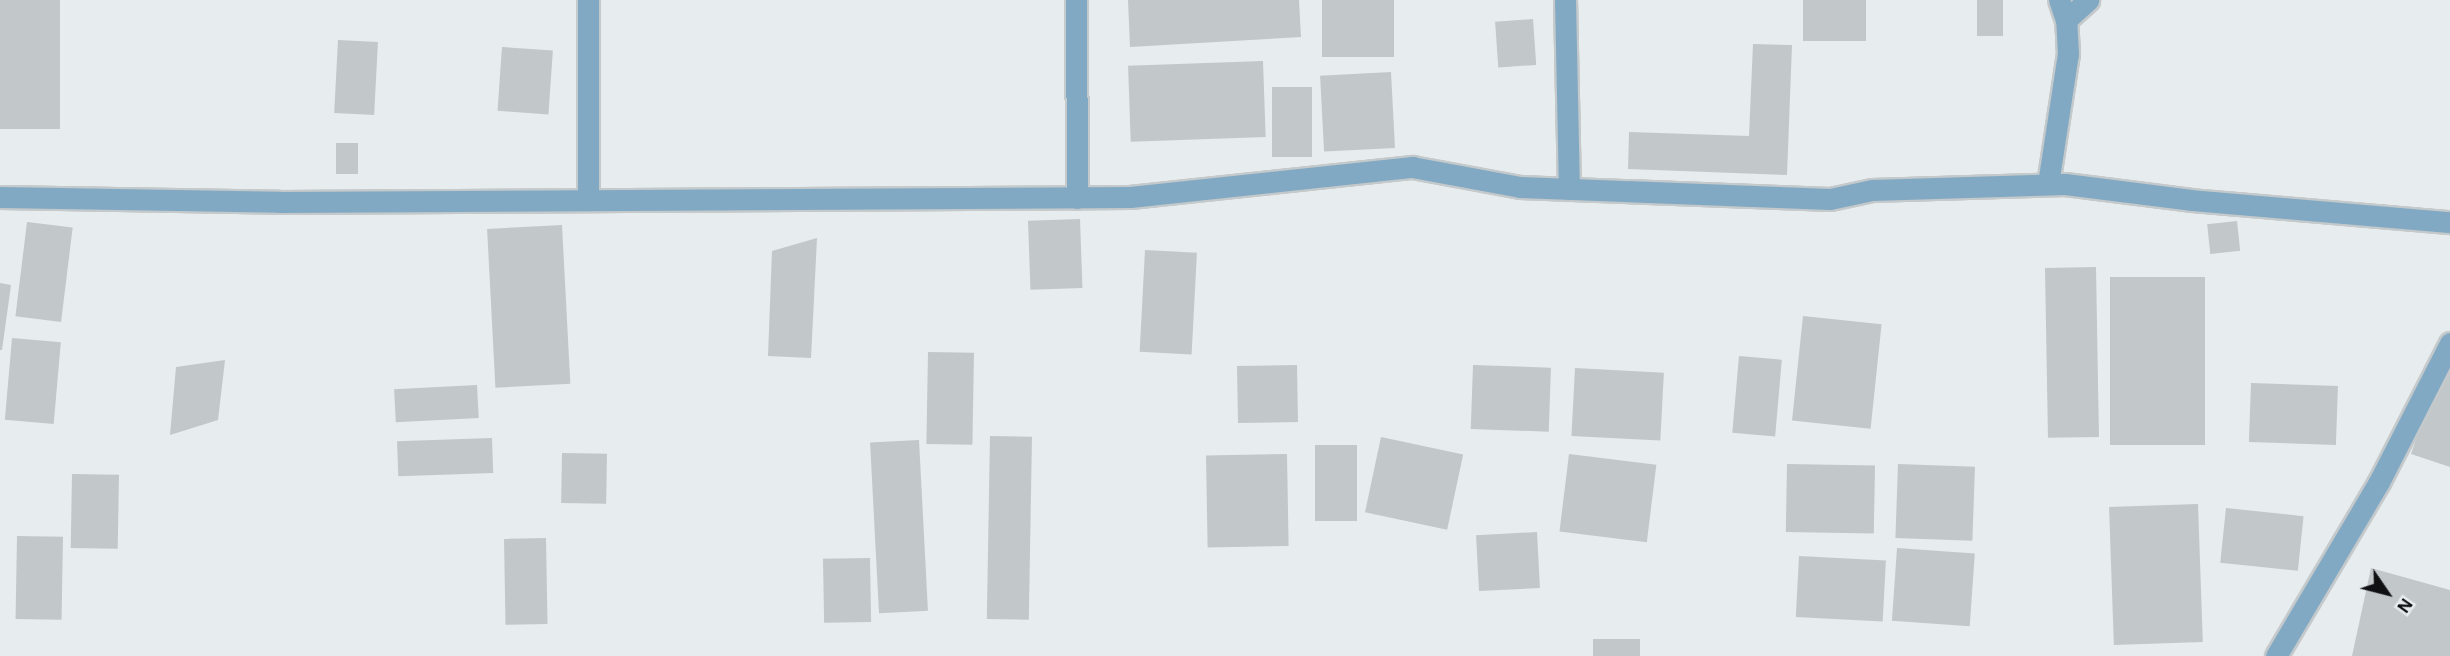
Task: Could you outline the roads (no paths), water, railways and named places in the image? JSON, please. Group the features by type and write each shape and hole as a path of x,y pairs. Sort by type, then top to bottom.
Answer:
{"street":[{"path":"588,0 588,198"},
{"path":"1076,0 1077,198"},
{"path":"1565,0 1569,189"},
{"path":"2048,184 2068,54 2063,10 2088,0"},
{"path":"0,197 279,202 588,198 1130,197 1412,167 1520,187 1830,199 1872,190 2048,184 2450,222"},
{"path":"2276,656 2379,482 2450,342"}]}
